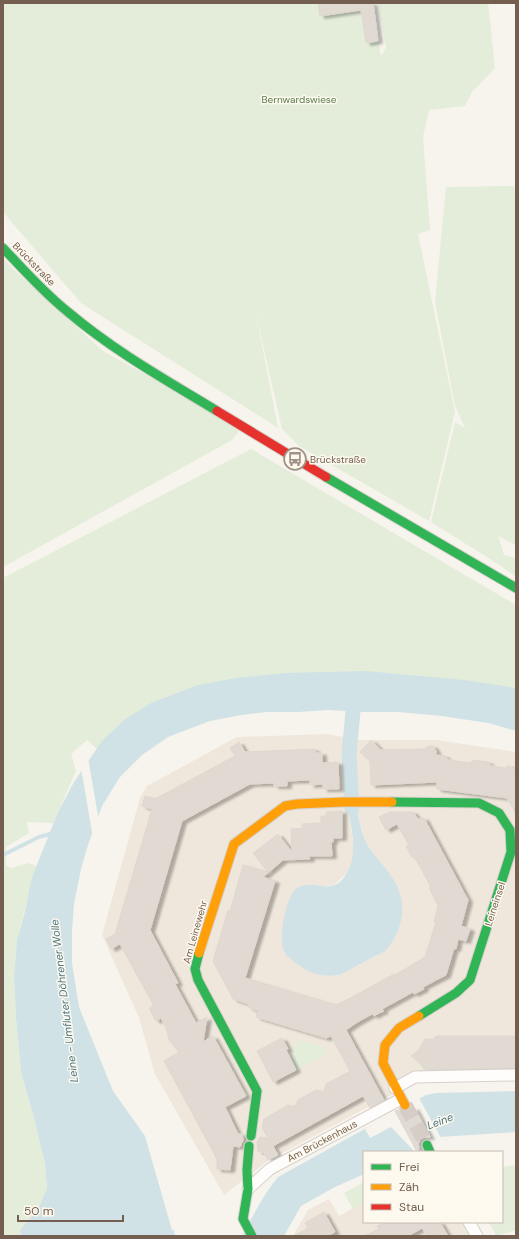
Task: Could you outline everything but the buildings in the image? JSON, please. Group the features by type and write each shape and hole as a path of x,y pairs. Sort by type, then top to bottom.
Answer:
{"street":[{"name":"Brückstraße","path":"3,248 48,295 68,313 93,333 128,357 295,459 516,588"},
{"name":"Leineinsel","path":"344,802 479,803 499,813 510,830 511,852 470,980 456,993 399,1028 385,1045 383,1063 403,1102"},
{"name":"Am Leinewehr","path":"251,1136 257,1091 198,980 195,969 198,958 234,844 285,806 344,802"},
{"path":"396,1088 415,1077 516,1075"},
{"name":"Am Brückenhaus","path":"248,1190 270,1169 403,1102"},
{"path":"249,1146 247,1170 248,1190 243,1219 252,1236"},
{"path":"470,1223 477,1236"}],"shaded area":[{"path":"326,734 360,740 436,740 516,752 516,1081 421,1081 379,1101 268,1161 224,1195 155,1074 139,1018 102,935 140,798 147,786 237,737","holes":["348,808 356,808 365,840 372,851 378,955 340,975 332,976 316,885 322,887 334,885 347,873 352,862 354,850"]},
{"path":"329,1199 339,1216 363,1203 363,1223 470,1223 477,1236 293,1236 308,1210"}],"green space":[{"name":"Bernwardswiese","path":"3,3 373,3 381,56 386,48 378,3 488,3 495,68 472,92 465,106 429,110 423,137 430,230 418,234 455,412 429,521 299,446 282,429 256,314 278,428 81,303 3,212"},
{"path":"514,186 516,195 516,545 498,536 504,555 516,558 516,577 431,522 455,422 465,428 455,406 435,302 446,187"},
{"path":"3,258 14,270 103,351 242,427 232,440 3,567"},
{"path":"251,449 516,605 516,688 503,686 124,720 97,749 87,740 71,754 76,771 53,823 27,822 29,833 6,847 6,865 11,868 29,863 36,866 17,940 14,976 21,1072 45,1164 47,1188 38,1209 20,1230 21,1236 3,1236 3,578"},
{"path":"296,1040 323,1046 326,1055 296,1070 291,1059"},
{"path":"516,1165 516,1230 496,1236 490,1223 503,1223 503,1167"},
{"path":"363,1183 363,1204 353,1209 344,1193"}],"water":[{"name":"Leine - Umfluter Döhrener Wolle","path":"366,671 464,680 516,688 516,731 488,723 442,716 398,712 328,710 266,712 210,721 168,737 142,755 120,777 102,806 81,869 74,904 72,963 79,1007 113,1091 145,1136 175,1236 21,1236 20,1230 38,1209 47,1188 45,1164 21,1072 14,976 17,940 32,877 58,812 74,782 102,741 124,720 151,703 198,685 236,678 285,673"},
{"path":"348,808 356,808 362,832 368,846 390,874 397,886 402,903 401,920 395,937 385,951 340,975 320,975 306,970 285,954 282,945 284,917 289,899 297,888 304,885 330,886 336,884 342,880 348,871 353,856 353,840"},
{"name":"Leine","path":"516,1091 516,1132 439,1137 413,1151 363,1151 363,1174 333,1188 301,1206 284,1236 242,1236 263,1198 278,1177 426,1095 436,1093"}],"pier":[{"path":"88,758 99,821 93,838 81,768"},
{"path":"419,1098 441,1138 414,1151 391,1127 370,1138 365,1129"}],"waterway":[{"path":"352,808 349,753 355,691"},
{"path":"3,855 39,837 54,833"}],"tunnel":[{"path":"405,1105 427,1145"}],"traffic: fast":[{"path":"3,248 59,305 104,340 217,411"},
{"path":"326,477 516,588"},
{"path":"392,802 479,803 499,813 510,830 511,852 470,980 456,993 419,1016"},
{"path":"199,953 195,969 198,980 257,1091 251,1136"},
{"path":"427,1145 430,1151"},
{"path":"249,1146 247,1170 248,1189 243,1219 252,1236"}],"traffic: slow":[{"path":"199,953 234,844 285,806 344,802 392,802"},
{"path":"405,1105 383,1063 385,1045 399,1028 419,1016"}],"traffic: jam":[{"path":"217,411 326,477"}],"place":[{"name":"Brückstraße","path":"295,459"}]}
